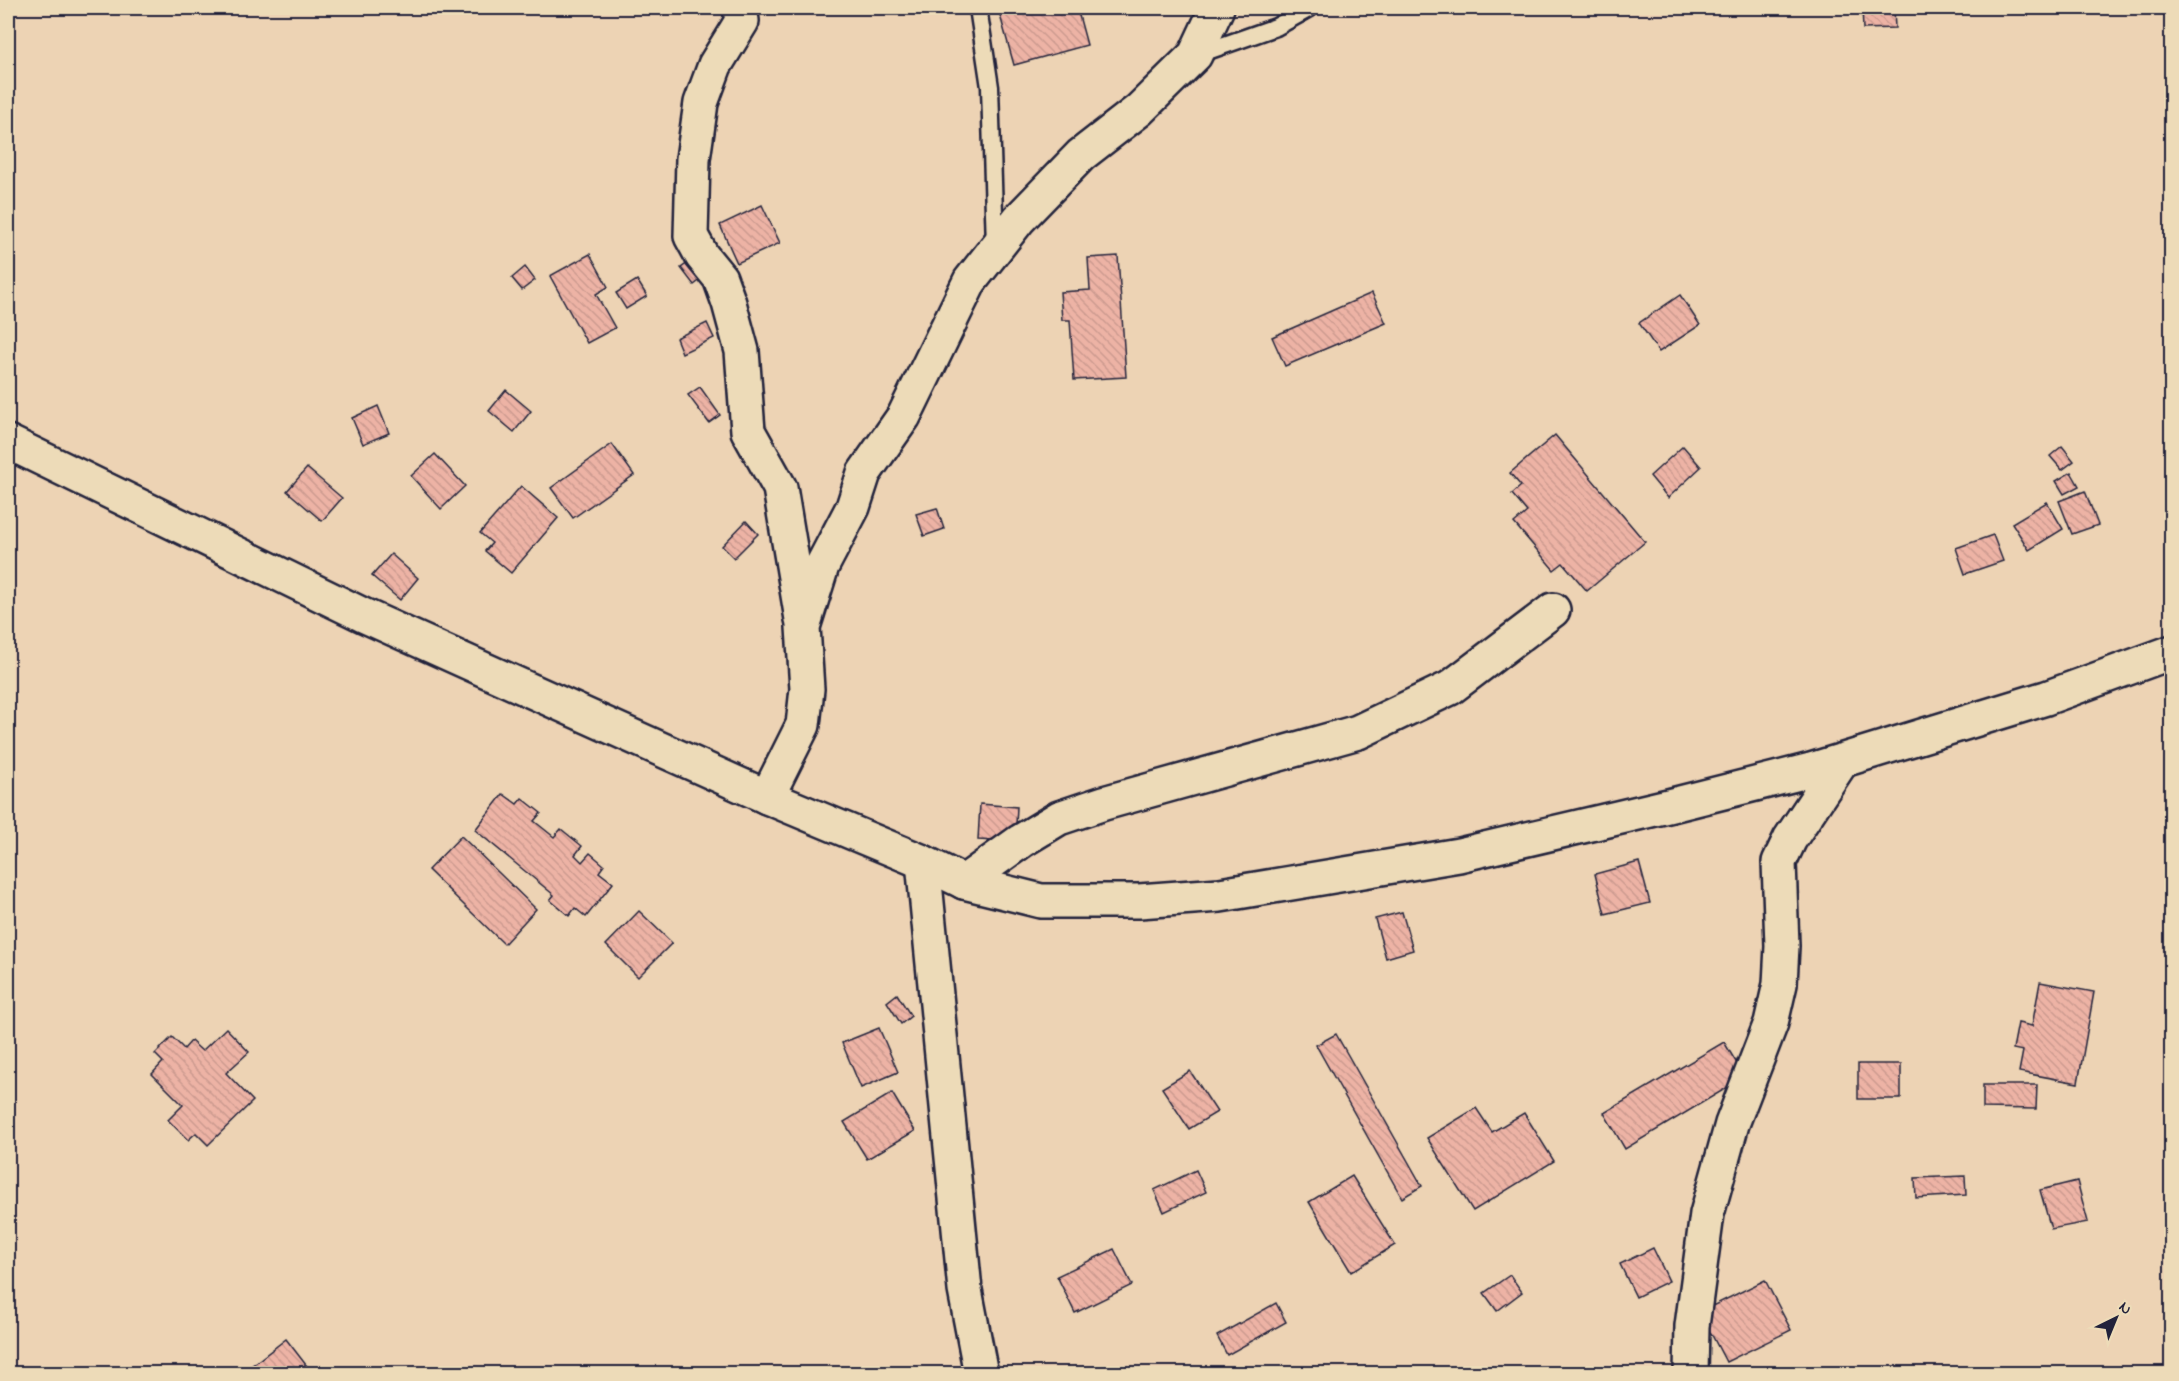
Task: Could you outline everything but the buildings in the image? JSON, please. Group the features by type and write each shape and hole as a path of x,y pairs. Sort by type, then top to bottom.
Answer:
{"street":[{"path":"740,8 741,21 715,65 701,103 693,159 691,236 702,256 720,278 729,303 742,351 748,431 780,488 803,627 807,688 803,725 767,797"},
{"path":"803,627 822,566 853,507 864,473 904,417 970,281 1018,219 1081,155 1140,110 1195,55 1217,8"},
{"path":"8,442 363,615 767,797 923,862 964,882 1041,901 1139,902 1220,895 1459,855 1668,806 1842,761 2046,698 2172,652"},
{"path":"964,882 1021,841 1059,818 1104,803 1358,732 1450,688 1553,610"},
{"path":"1691,1374 1692,1326 1707,1215 1732,1124 1771,1023 1780,984 1782,946 1779,862 1790,838 1842,761"},
{"path":"923,862 965,1290 981,1374"}],"lane":[{"path":"978,8 990,87 995,249"},
{"path":"1195,55 1276,27 1310,8"}]}
